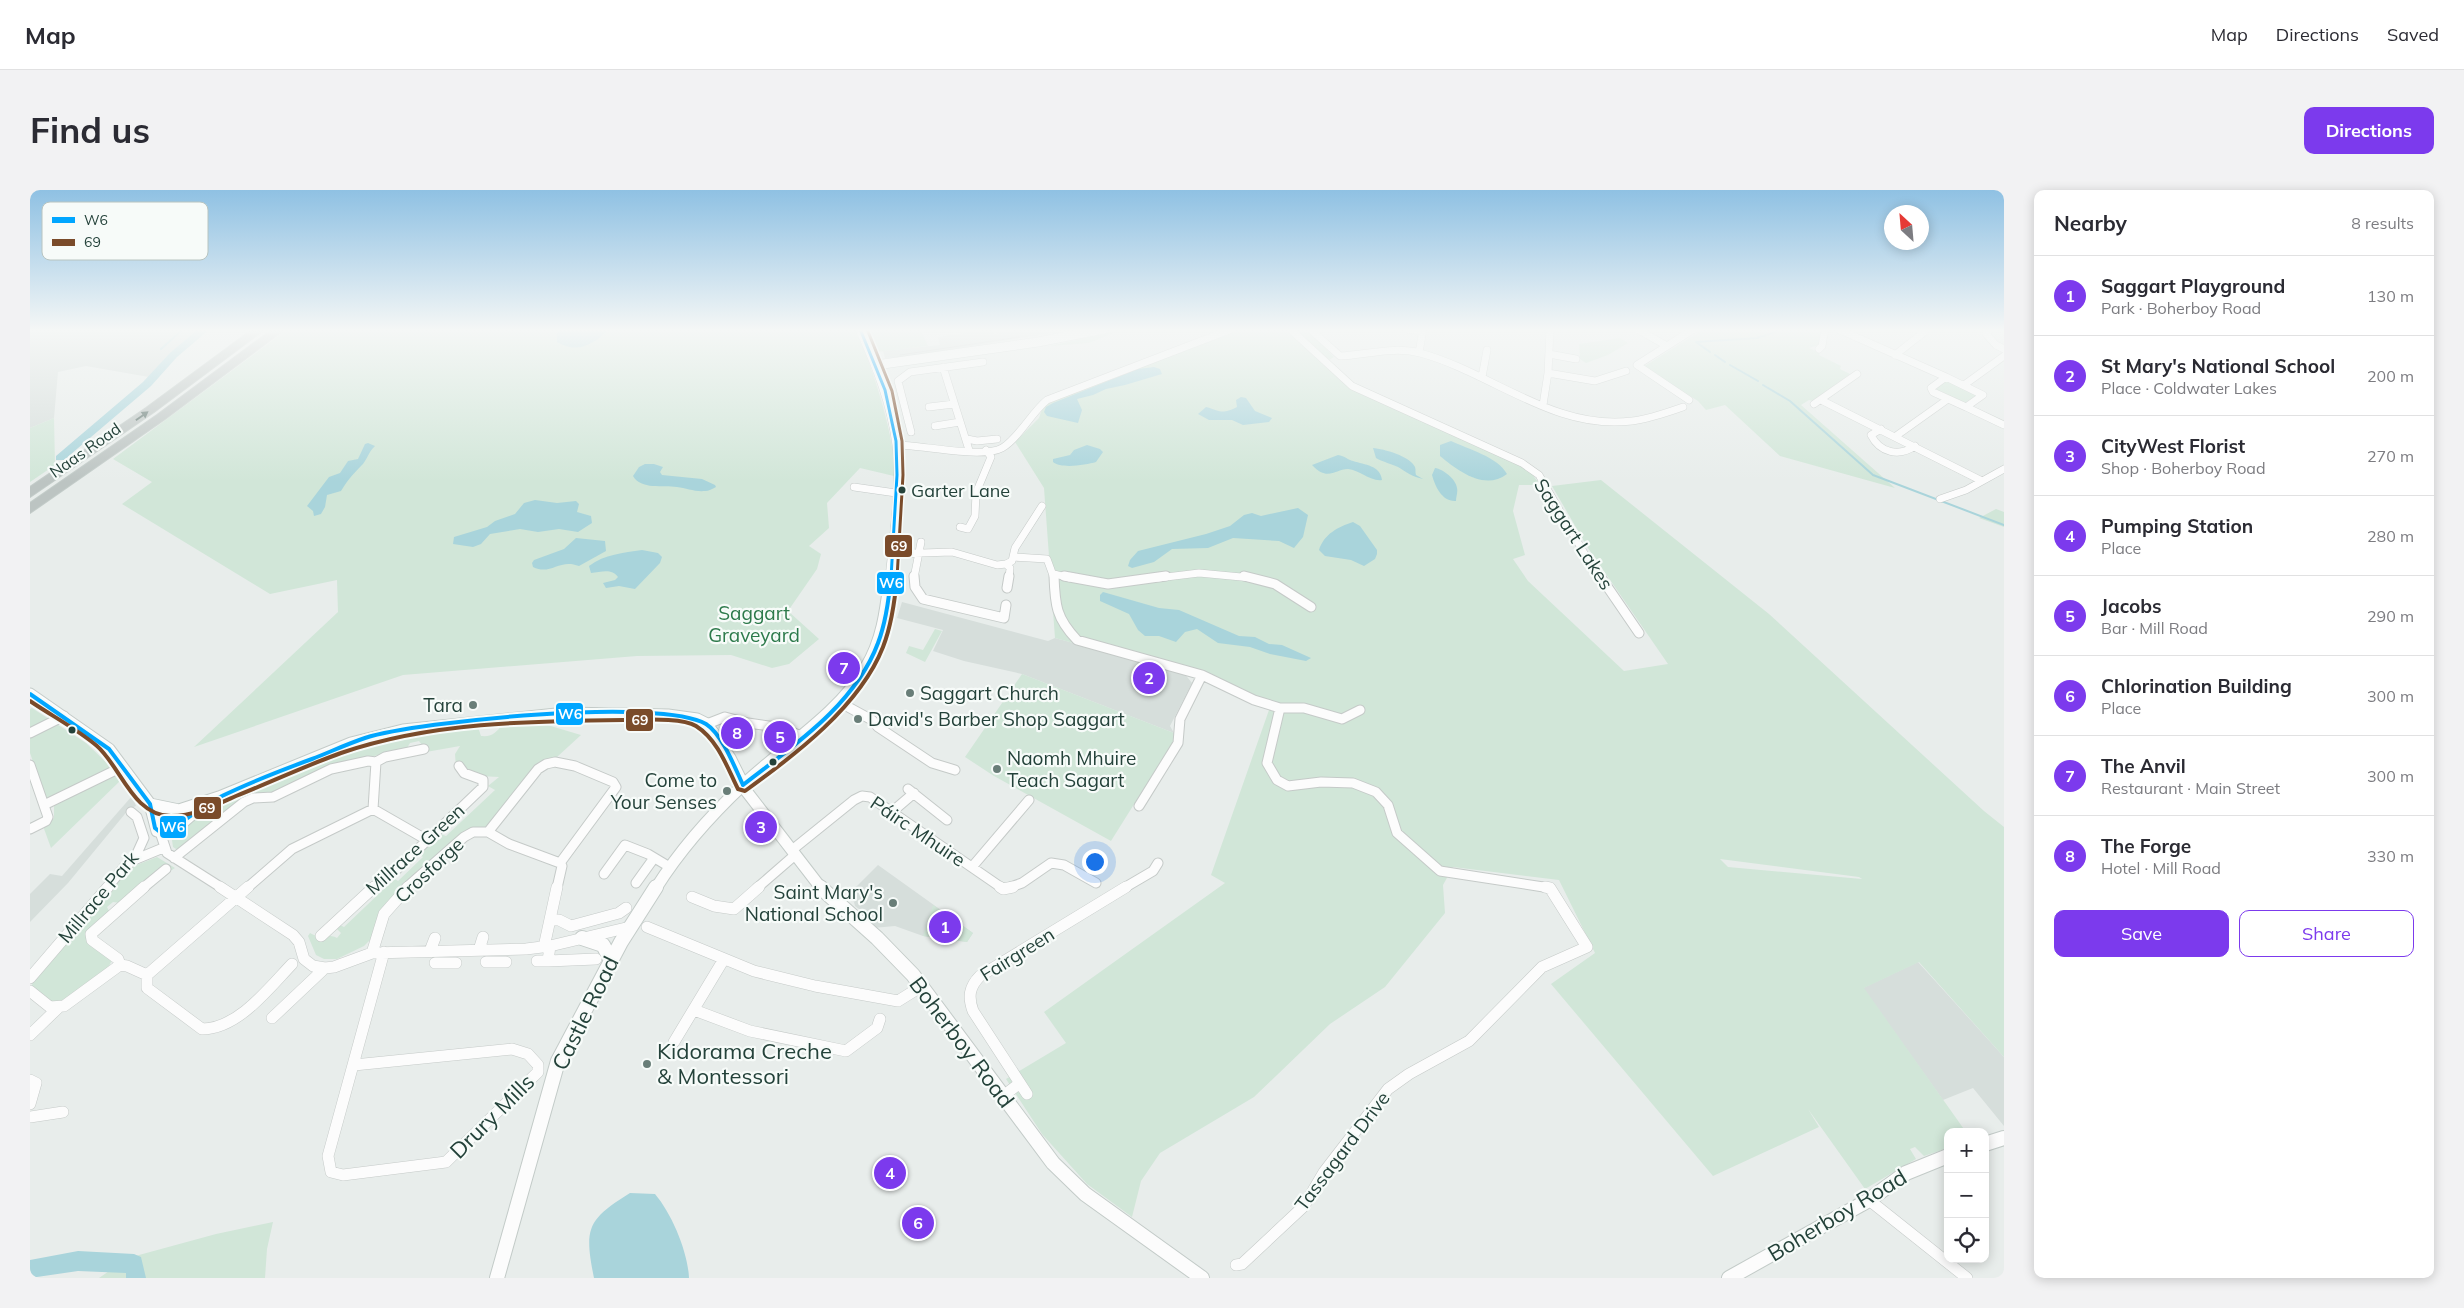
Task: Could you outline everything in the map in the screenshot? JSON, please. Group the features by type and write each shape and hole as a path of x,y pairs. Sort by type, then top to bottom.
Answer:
{"highway":[{"name":"Naas Road","path":"30,493 191,380"},
{"name":"Naas Road","path":"30,509 211,380"},
{"path":"30,514 161,417"}],"street":[{"path":"881,380 889,404 897,445 892,554 918,554 929,551 952,552 997,565 1006,564 1014,557 1015,548 1042,506"},
{"path":"901,380 898,382 911,432"},
{"path":"947,380 969,450"},
{"path":"897,445 917,444 944,449 996,450 1004,446 1034,416 1038,406 1047,400 1100,380"},
{"name":"Saggart Lakes","path":"1345,380 1352,386 1522,463 1539,475 1584,553 1639,633"},
{"path":"1488,380 1576,418 1609,422 1638,420 1683,407"},
{"path":"1543,405 1547,380"},
{"path":"1659,380 1690,400"},
{"path":"1849,380 1817,402 1896,436 1982,481"},
{"path":"1942,380 1931,388 1933,392 2004,425"},
{"path":"1952,380 1983,395 1966,407"},
{"path":"1964,385 1971,380"},
{"path":"1896,436 1948,399"},
{"path":"929,407 954,404"},
{"path":"935,426 960,422"},
{"path":"1881,429 1871,435 1873,441 1889,452 1904,453 1915,446"},
{"path":"967,439 978,441 997,439"},
{"path":"960,527 968,529 973,521 976,493 991,457 986,450"},
{"path":"1940,499 1982,481 2004,469"},
{"path":"854,487 896,493"},
{"path":"920,542 914,582 916,592 923,600 1004,618 1006,605"},
{"name":"Castle Road","path":"497,1278 558,1061 611,960 668,866 743,785 839,702 870,660 880,636 886,612 892,554"},
{"path":"1014,557 1046,558 1055,574 1055,604 1068,630 1077,640 1202,675 1254,700 1280,708 1304,708 1342,719 1360,710"},
{"path":"1006,564 1010,568 1007,588"},
{"path":"1055,574 1091,583 1107,584 1134,582 1177,574 1213,574 1273,583 1292,593 1311,607"},
{"path":"1140,806 1178,743 1180,719 1202,675"},
{"path":"30,694 109,749 150,804 163,847 174,858 297,938 304,959 313,966 334,967 372,953 384,952 499,950 547,947 630,927"},
{"path":"839,702 872,720 878,727 932,763 955,770"},
{"name":"Tassagard Drive","path":"1236,1265 1242,1264 1304,1206 1324,1172 1388,1088 1408,1074 1469,1041 1542,967 1587,947 1550,888 1440,871 1397,833 1388,805 1376,792 1353,783 1321,782 1288,786 1277,780 1267,763 1280,708"},
{"path":"157,829 161,815 179,813 368,737 419,727 538,715 583,713 683,716 697,718 707,724 724,717 752,724 776,725 801,736"},
{"path":"30,733 64,716"},
{"name":"Boherboy Road","path":"707,724 728,753 743,785 821,889 890,950 922,986 1043,1152 1086,1194 1202,1278"},
{"path":"174,858 244,802 253,798 273,797 331,769 368,761 376,762 385,757 424,749"},
{"path":"373,809 376,762"},
{"name":"Crosforge","path":"372,953 381,919 398,896 464,836 473,832 488,832 509,844 560,863 616,789 615,783 562,762 546,764 538,769 488,832"},
{"path":"30,765 48,818 30,829"},
{"name":"Millrace Green","path":"321,936 376,884 394,873 484,784 482,780 464,772 460,766"},
{"path":"44,805 122,767"},
{"path":"893,811 911,791 947,820"},
{"name":"Páirc Mhuire","path":"794,852 854,800 862,796 870,796 1003,889 1012,889 1019,886 1051,863 1064,865 1096,883"},
{"name":"Páirc Mhuire","path":"972,868 1029,800"},
{"path":"150,804 179,813"},
{"path":"373,809 427,840"},
{"path":"292,964 230,1022 216,1030 202,1029 148,991 146,984 147,975 292,849 373,809"},
{"name":"Millrace Park","path":"30,978 124,867 134,860 144,838 138,821 132,812"},
{"path":"134,860 163,847 174,830 179,813"},
{"path":"157,829 174,830"},
{"path":"604,874 625,845 668,866"},
{"path":"692,897 714,906 734,909 794,852"},
{"path":"636,883 654,858"},
{"path":"548,961 547,947 550,920 563,872 560,863"},
{"name":"Fairgreen","path":"1027,1094 973,1011 968,998 971,984 980,976 1153,871 1158,863"},
{"path":"120,965 118,959 92,940 92,934 96,928 166,869"},
{"path":"550,920 559,920 571,926 619,913 626,908"},
{"path":"647,927 724,959 779,978 900,1001 922,986"},
{"path":"479,950 483,937"},
{"path":"430,951 434,938"},
{"path":"582,938 603,945 611,960"},
{"path":"496,962 499,950"},
{"path":"446,963 450,951"},
{"name":"Drury Mills","path":"354,1065 512,1049 528,1054 536,1062 539,1069 536,1076 446,1162 336,1175 329,1167 328,1156 384,952"},
{"path":"537,961 596,959"},
{"path":"674,1042 724,959"},
{"path":"30,1035 58,1008 69,1004 104,975 120,965 127,965 140,974 147,975"},
{"path":"272,1018 325,968"},
{"path":"30,991 50,1007 58,1008"},
{"path":"694,1010 750,1031 846,1051 877,1028 880,1019"},
{"path":"30,1080 36,1083 30,1104"},
{"path":"1003,1096 1020,1083"},
{"path":"30,1117 63,1112"},
{"path":"1989,1143 2004,1138"},
{"name":"Boherboy Road","path":"1729,1278 1869,1200 1906,1173 1944,1158"},
{"path":"1869,1200 1967,1278"}],"shaded area":[{"path":"30,380 57,380 54,418 30,428"},
{"path":"902,602 1048,641 1055,638 1184,673 1192,683 1170,726 1174,733 1022,674 964,661 933,651 943,630 897,618"},
{"path":"132,796 136,806 129,809 68,883 30,922 30,894 50,874 62,876"},
{"name":"Saint Mary's National School","path":"878,865 973,933 967,942 923,936 895,926 873,928 867,923 871,918 855,906 854,902 850,899 842,901"},
{"path":"1918,962 2004,1057 2004,1126 1973,1088 1943,1100 1863,988"}],"green space":[{"name":"Saggart Graveyard","path":"220,380 875,380 892,444 894,476 860,468 827,503 829,528 809,546 821,554 817,569 788,611 819,639 789,664 772,668 731,655 637,656 403,675 194,747 338,612 337,580 270,594 122,504 152,482 113,459"},
{"path":"1109,380 1343,380 1349,385 1513,460 1530,471 1540,485 1519,485 1513,511 1525,555 1513,559 1528,581 1624,671 1668,664 1588,548 1552,486 1601,480 1769,614 1984,811 2004,827 2004,1057 1919,962 1864,988 1963,1128 1944,1128 1944,1149 1924,1156 1915,1147 1910,1149 1916,1159 1865,1189 1808,1109 1819,1127 1713,1176 1551,984 1595,953 1559,880 1453,867 1443,885 1445,913 1385,987 1330,1024 1254,1097 1160,1153 1141,1181 1132,1217 1087,1184 1042,1134 1006,1079 1066,1043 1044,1012 1225,883 1211,875 1269,710 1198,677 1055,638 1044,488 1015,442 1039,418 1043,406","holes":["1720,859 1859,877 1862,879 1728,867"]},
{"path":"1664,380 1842,380 1813,401 1809,400 1801,405 1895,488 1780,456 1725,405 1706,410 1698,401"},
{"path":"1945,380 1978,395 1965,403 1934,389"},
{"path":"54,418 55,465 30,482 30,428"},
{"path":"1996,509 2004,512 2004,527 1979,518"},
{"path":"935,629 942,631 925,662 906,653 909,646 923,650"},
{"path":"1022,674 1174,733 1173,742 1111,841 994,776 965,757"},
{"path":"32,708 86,743 110,766 112,777 117,776 121,780 51,848 43,826 54,818 54,805 45,796 30,753 30,709"},
{"path":"545,720 544,724 581,735 557,757 538,763 488,825 400,891 372,938 364,946 337,959 324,959 316,955 308,936 310,933 317,936 337,938 341,933 337,929 338,924 344,927 386,887 381,883 392,877 398,881 423,857 417,853 438,833 446,836 495,790 488,786 499,777 480,776 456,767 455,754 460,746 426,752 427,745 422,745 419,741 410,743 407,748 366,758 274,793 250,795 240,799 182,848 176,849 173,847 172,840 175,836 199,813 224,799 349,747 389,735 478,727 481,736 489,736 504,724"},
{"path":"157,857 175,868 121,903 113,902 107,907 109,911 86,937 88,942 112,960 108,968 66,1002 52,1003 32,986 33,980 129,868"},
{"path":"933,905 973,933 967,942 923,936"},
{"path":"273,1222 267,1249 265,1278 99,1278 128,1258 216,1234"}],"water":[{"path":"1111,380 1143,380 1077,399 1082,410 1078,423 1047,416 1044,412 1046,407"},
{"path":"1241,397 1246,398 1255,411 1272,418 1269,422 1243,425 1232,420 1209,420 1198,414 1206,407 1221,412 1228,411 1237,407 1236,400"},
{"path":"1451,441 1490,458 1503,468 1507,474 1499,479 1481,480 1463,473 1440,456 1440,445"},
{"path":"368,443 375,446 363,464 341,491 327,495 325,507 321,514 314,516 313,511 307,506 329,477 340,473 348,461 358,459 365,444"},
{"path":"1087,445 1100,449 1103,452 1096,462 1067,466 1053,462 1053,459 1070,455 1074,450"},
{"path":"1373,448 1402,456 1412,463 1415,467 1416,475 1423,479 1376,458"},
{"path":"1338,455 1375,468 1381,475 1382,480 1374,479 1348,469 1327,474 1312,465"},
{"path":"645,464 663,467 660,472 662,475 702,479 716,487 708,491 701,491 647,485 641,483 633,476 639,467"},
{"path":"1435,468 1445,472 1454,481 1457,490 1456,501 1447,499 1440,492 1432,475"},
{"path":"535,500 557,503 576,501 579,504 577,512 591,516 592,523 578,532 559,529 538,532 520,529 490,534 481,544 473,547 453,544 454,537 487,527 495,521 515,514 524,503"},
{"path":"1298,508 1308,515 1303,537 1294,548 1279,541 1233,538 1208,548 1172,549 1154,562 1132,568 1128,566 1130,560 1138,551 1230,526 1244,515 1252,513 1261,516"},
{"path":"1353,522 1360,526 1377,550 1375,559 1364,566 1351,560 1325,556 1319,550 1328,535 1342,526"},
{"path":"576,538 605,541 606,551 579,566 566,564 545,570 533,567 532,563 534,560 564,549"},
{"path":"642,550 658,553 662,557 660,563 635,589 619,586 606,588 603,583 615,580 618,577 616,574 606,571 591,573 589,566 601,559"},
{"path":"1103,592 1159,608 1179,610 1239,636 1255,637 1269,644 1282,645 1311,658 1306,661 1270,654 1250,647 1218,643 1197,629 1185,632 1176,642 1159,636 1145,636 1138,630 1129,614 1100,601 1100,595"},
{"path":"630,1193 655,1194 661,1202 678,1234 686,1257 689,1278 594,1278 589,1247 592,1227 605,1211"}],"waterway":[{"path":"60,458 150,380"},
{"path":"1763,385 1790,401 1873,475 2004,525"},
{"path":"30,1270 78,1261 134,1264 136,1278"}],"transit line":[{"name":"W6","path":"743,785 829,714 858,680 878,645 890,592 897,475 895,429 881,380"},
{"name":"69","path":"30,701 98,747 131,792 148,808 159,814 171,816 200,811 339,754 382,740 444,730 554,721 666,720 695,725 714,742 738,789 745,791 781,765 834,718 863,683 875,665 889,631 896,594 903,452 901,429 888,380"},
{"name":"W6","path":"30,694 109,749 150,804 155,828 160,832 176,826 221,796 365,738 391,731 432,725 540,715 645,713 684,717 706,724 712,729 727,752 743,785"}],"place":[{"name":"Garter Lane","path":"902,490"},
{"name":"The Anvil","path":"844,668"},
{"name":"St Mary's National School","path":"1149,678"},
{"name":"Saggart Church","path":"910,693"},
{"name":"Tara","path":"473,705"},
{"name":"David's Barber Shop Saggart","path":"858,719"},
{"name":"The Forge","path":"737,733"},
{"name":"Jacobs","path":"780,737"},
{"name":"Naomh Mhuire Teach Sagart","path":"997,769"},
{"name":"Come to Your Senses","path":"727,791"},
{"name":"CityWest Florist","path":"761,827"},
{"name":"Saint Mary's National School","path":"893,903"},
{"name":"Saggart Playground","path":"945,927"},
{"name":"Kidorama Creche & Montessori","path":"647,1064"},
{"name":"Pumping Station","path":"890,1173"},
{"name":"Chlorination Building","path":"918,1223"}]}
